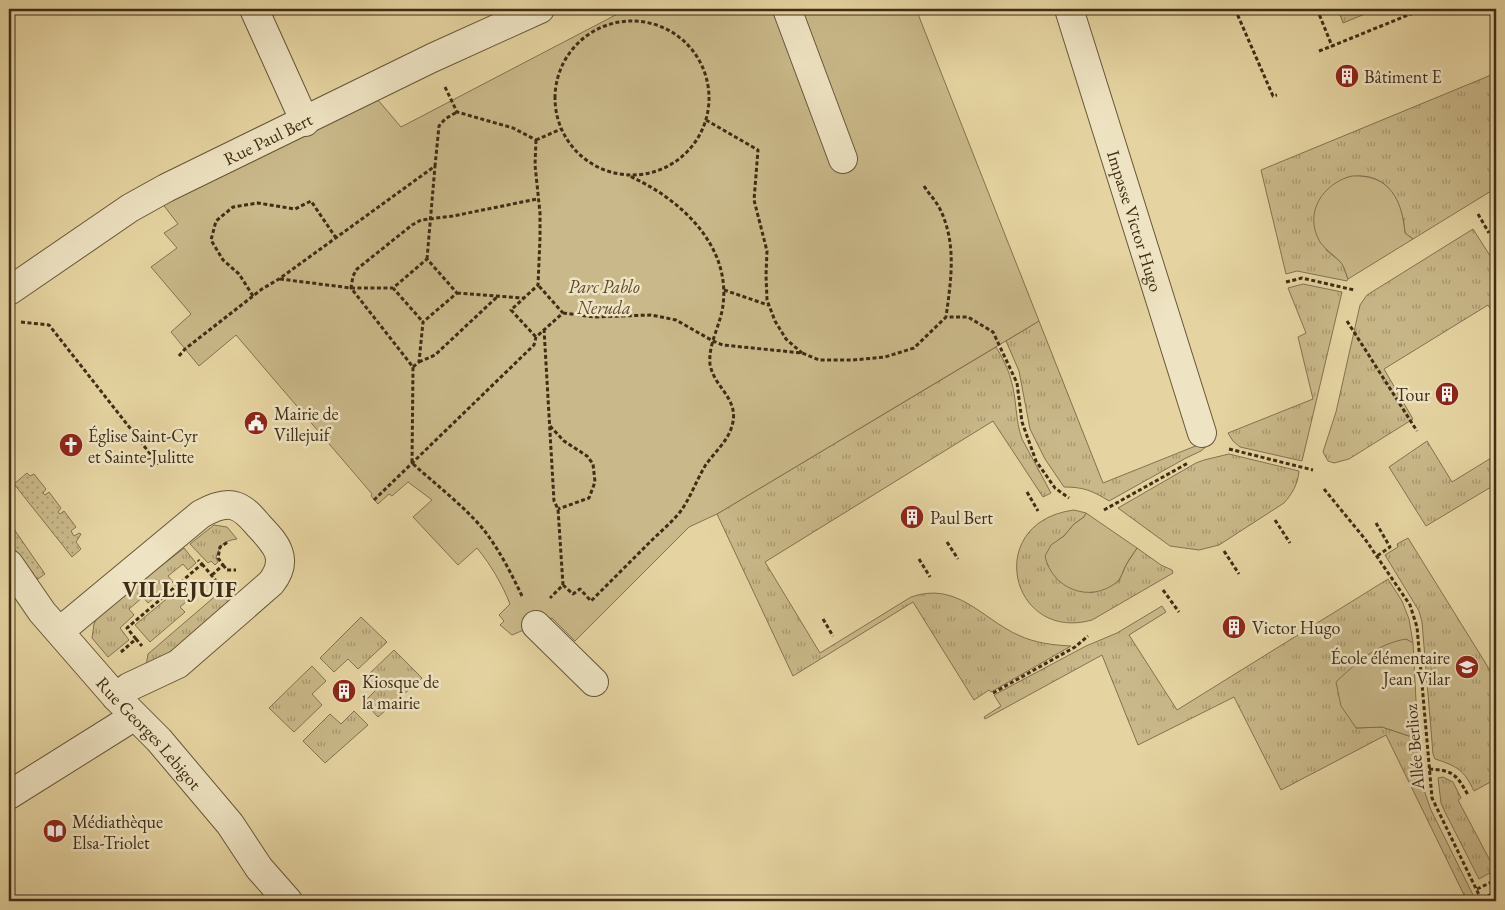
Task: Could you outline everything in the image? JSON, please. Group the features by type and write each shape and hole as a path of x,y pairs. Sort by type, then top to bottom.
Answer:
{"street":[{"path":"254,9 304,122"},
{"name":"Rue Paul Bert","path":"9,291 130,208 166,188 432,58 540,9"},
{"path":"787,9 843,159"},
{"name":"Impasse Victor Hugo","path":"1069,9 1202,433"},
{"path":"60,631 201,514 211,508 234,505 244,511 276,545 281,567 271,583 178,664 129,687 116,697"},
{"name":"Rue Georges Lebigot","path":"9,564 42,612 116,697 159,740 230,824 259,868 288,901"},
{"path":"534,621 594,682"},
{"path":"9,795 127,721"}],"path":[{"path":"1235,9 1273,96 1277,95"},
{"path":"1317,9 1332,46"},
{"path":"1319,52 1420,9"},
{"path":"563,585 573,594 580,589 592,601 680,512 705,466 727,438 731,429 733,407 728,395 714,375 710,364 710,352 720,321 724,290 722,269 716,252 694,221 679,207 644,182 627,175 606,171 588,162 572,147 561,129 555,108 555,85 562,64 574,46 592,31 613,22 636,20 659,25 679,36 695,53 706,74 710,96 706,120 695,143 676,161 653,172 627,175"},
{"path":"444,82 457,112"},
{"path":"279,279 351,288 393,288 427,259 439,126 445,118 457,112 513,128 536,140"},
{"path":"706,120 758,150 754,200 767,251 766,290 768,305 786,339 802,353"},
{"path":"536,140 561,129"},
{"path":"536,140 540,212 538,285 563,313 594,317 651,315 676,320 713,341 732,346 802,353 819,360 853,360 885,357 914,348 946,317 951,282 952,246 939,208 924,186"},
{"path":"179,356 185,349 253,296 434,166"},
{"path":"538,199 454,216 421,220 363,264 353,276 351,288 413,367 412,464 483,529 512,575 534,621 563,585 558,509 554,501 544,330"},
{"path":"253,296 238,274 223,260 211,240 216,220 233,207 258,203 295,209 310,201 336,238"},
{"path":"1478,214 1489,233"},
{"path":"427,259 457,293 524,298"},
{"path":"1286,282 1299,278 1310,279 1354,290"},
{"path":"536,337 511,310 538,285"},
{"path":"393,288 423,322"},
{"path":"724,290 768,305"},
{"path":"419,362 423,322 457,293"},
{"path":"413,367 419,362 435,355 498,296"},
{"path":"374,500 534,345 536,337 563,313"},
{"path":"946,317 968,317 993,332 1017,383 1022,422 1036,461 1055,488 1069,498"},
{"path":"1347,321 1416,431"},
{"path":"17,322 50,325 159,465"},
{"path":"550,425 564,441 587,456 593,464 595,482 589,498 558,509"},
{"path":"1226,448 1313,470"},
{"path":"1104,510 1191,461"},
{"name":"Allée Berlioz","path":"1324,489 1365,539 1410,605 1417,627 1432,798 1482,900"},
{"path":"1027,492 1038,511"},
{"path":"1275,520 1290,543"},
{"path":"1376,523 1390,547 1377,556"},
{"path":"212,575 223,565 218,558 220,548 226,542 234,542"},
{"path":"947,542 958,559"},
{"path":"1224,551 1239,574"},
{"path":"197,558 221,587"},
{"path":"919,559 930,577"},
{"path":"136,639 127,628 202,564"},
{"path":"1163,590 1178,612"},
{"path":"823,619 833,636"},
{"path":"993,693 1075,647 1088,636"},
{"path":"1430,769 1442,769 1453,773 1460,780 1468,795"},
{"path":"1477,889 1496,880"},
{"path":"1482,900 1496,891"}],"green space":[{"name":"Parc Pablo Neruda","path":"627,9 916,9 1039,321 717,514 689,527 575,641 552,618 512,635 500,625 504,621 499,615 510,604 496,575 477,548 458,565 413,517 432,500 408,482 392,496 389,494 378,504 371,496 372,494 236,335 199,366 171,332 191,314 151,267 177,248 164,233 178,224 162,203 378,100 401,127"},
{"path":"1338,9 1377,9 1343,23"},
{"path":"1496,73 1496,188 1413,239 1405,233 1400,208 1389,189 1371,177 1345,178 1326,250 1342,263 1347,281 1297,271 1286,274 1261,170"},
{"path":"1352,176 1376,179 1392,191 1401,210 1405,233 1413,239 1348,279 1342,264 1320,242 1315,231 1314,220 1315,210 1325,192 1332,185"},
{"path":"1473,229 1496,265 1496,318 1488,305 1384,369 1413,419 1349,459 1334,463 1328,461 1323,452 1336,412 1360,305 1367,295"},
{"path":"1303,284 1342,292 1302,461 1240,447 1228,433 1313,399 1298,337 1306,333 1288,288"},
{"path":"1039,321 1103,483 1208,441 1208,445 1201,451 1109,501 1088,490 1064,487 1045,459 1030,429 1019,371 1006,341"},
{"path":"996,347 1005,363 1011,380 1022,439 1051,493 1043,497 993,421 765,562 820,653 911,597 927,593 942,594 968,604 1024,638 1044,643 1071,646 974,700 913,602 793,676 717,514"},
{"path":"1427,441 1452,482 1496,455 1496,484 1426,526 1389,467"},
{"path":"1229,454 1299,471 1294,488 1284,503 1219,545 1199,550 1170,546 1118,508 1196,463"},
{"path":"27,473 30,476 34,474 46,489 43,493 45,495 49,492 61,508 58,512 60,514 64,511 76,527 71,531 74,536 79,533 81,534 76,542 81,549 72,557 14,484"},
{"path":"1074,510 1086,513 1058,540 1047,564 1057,578 1091,593 1107,587 1119,581 1126,565 1137,548 1161,565 1172,570 1173,573 1092,620 1064,622 1042,614 1026,598 1018,578 1018,556 1026,535 1045,519"},
{"path":"1086,513 1137,548 1117,582 1106,589 1095,592 1074,590 1064,585 1055,577 1045,556 1051,545 1064,536"},
{"path":"9,522 45,574 35,581 9,544"},
{"path":"214,525 227,527 237,539 223,544 216,558 218,562 215,565 211,561 208,563 190,544"},
{"path":"1408,538 1496,680 1496,779 1474,791 1463,773 1449,764 1435,759 1433,754 1422,622 1419,611 1385,555 1398,547 1397,544"},
{"path":"184,548 196,563 188,570 183,564 168,576 173,582 148,603 143,597 129,609 134,615 120,628 129,640 108,657 92,638 94,624 98,616"},
{"path":"1388,579 1402,601 1409,619 1413,643 1406,639 1356,728 1382,727 1418,739 1425,793 1431,810 1476,901 1467,901 1386,735 1281,790 1234,697 1138,745 1102,655 985,719 984,717 1001,706 994,695 1086,646 1117,633 1162,606 1166,612 1129,635 1177,710"},
{"path":"220,592 232,607 178,652 146,666 148,654"},
{"path":"181,594 187,601 180,607 185,612 150,642 135,625 170,596 173,600"},
{"path":"361,617 387,642 358,669 348,659 334,672 320,658"},
{"path":"1406,639 1413,643 1418,739 1382,727 1356,728 1341,706 1336,682 1368,655 1386,645"},
{"path":"394,650 422,678 378,717 364,702 377,689 366,677"},
{"path":"312,666 326,681 312,694 322,705 294,732 269,708"},
{"path":"354,711 368,725 325,763 303,741 330,714 341,724"},
{"path":"1443,777 1453,782 1461,798 1458,800 1495,870 1479,879 1441,803 1438,778"}],"place":[{"name":"Bâtiment E","path":"1347,76"},
{"name":"Tour","path":"1447,394"},
{"name":"Mairie de Villejuif","path":"256,423"},
{"name":"Église Saint-Cyr et Sainte-Julitte","path":"71,445"},
{"name":"Paul Bert","path":"912,517"},
{"name":"Victor Hugo","path":"1234,627"},
{"name":"École élémentaire Jean Vilar","path":"1467,667"},
{"name":"Kiosque de la mairie","path":"344,691"},
{"name":"Médiathèque Elsa-Triolet","path":"55,831"}],"district":[{"name":"VILLEJUIF","path":"180,589"}]}
